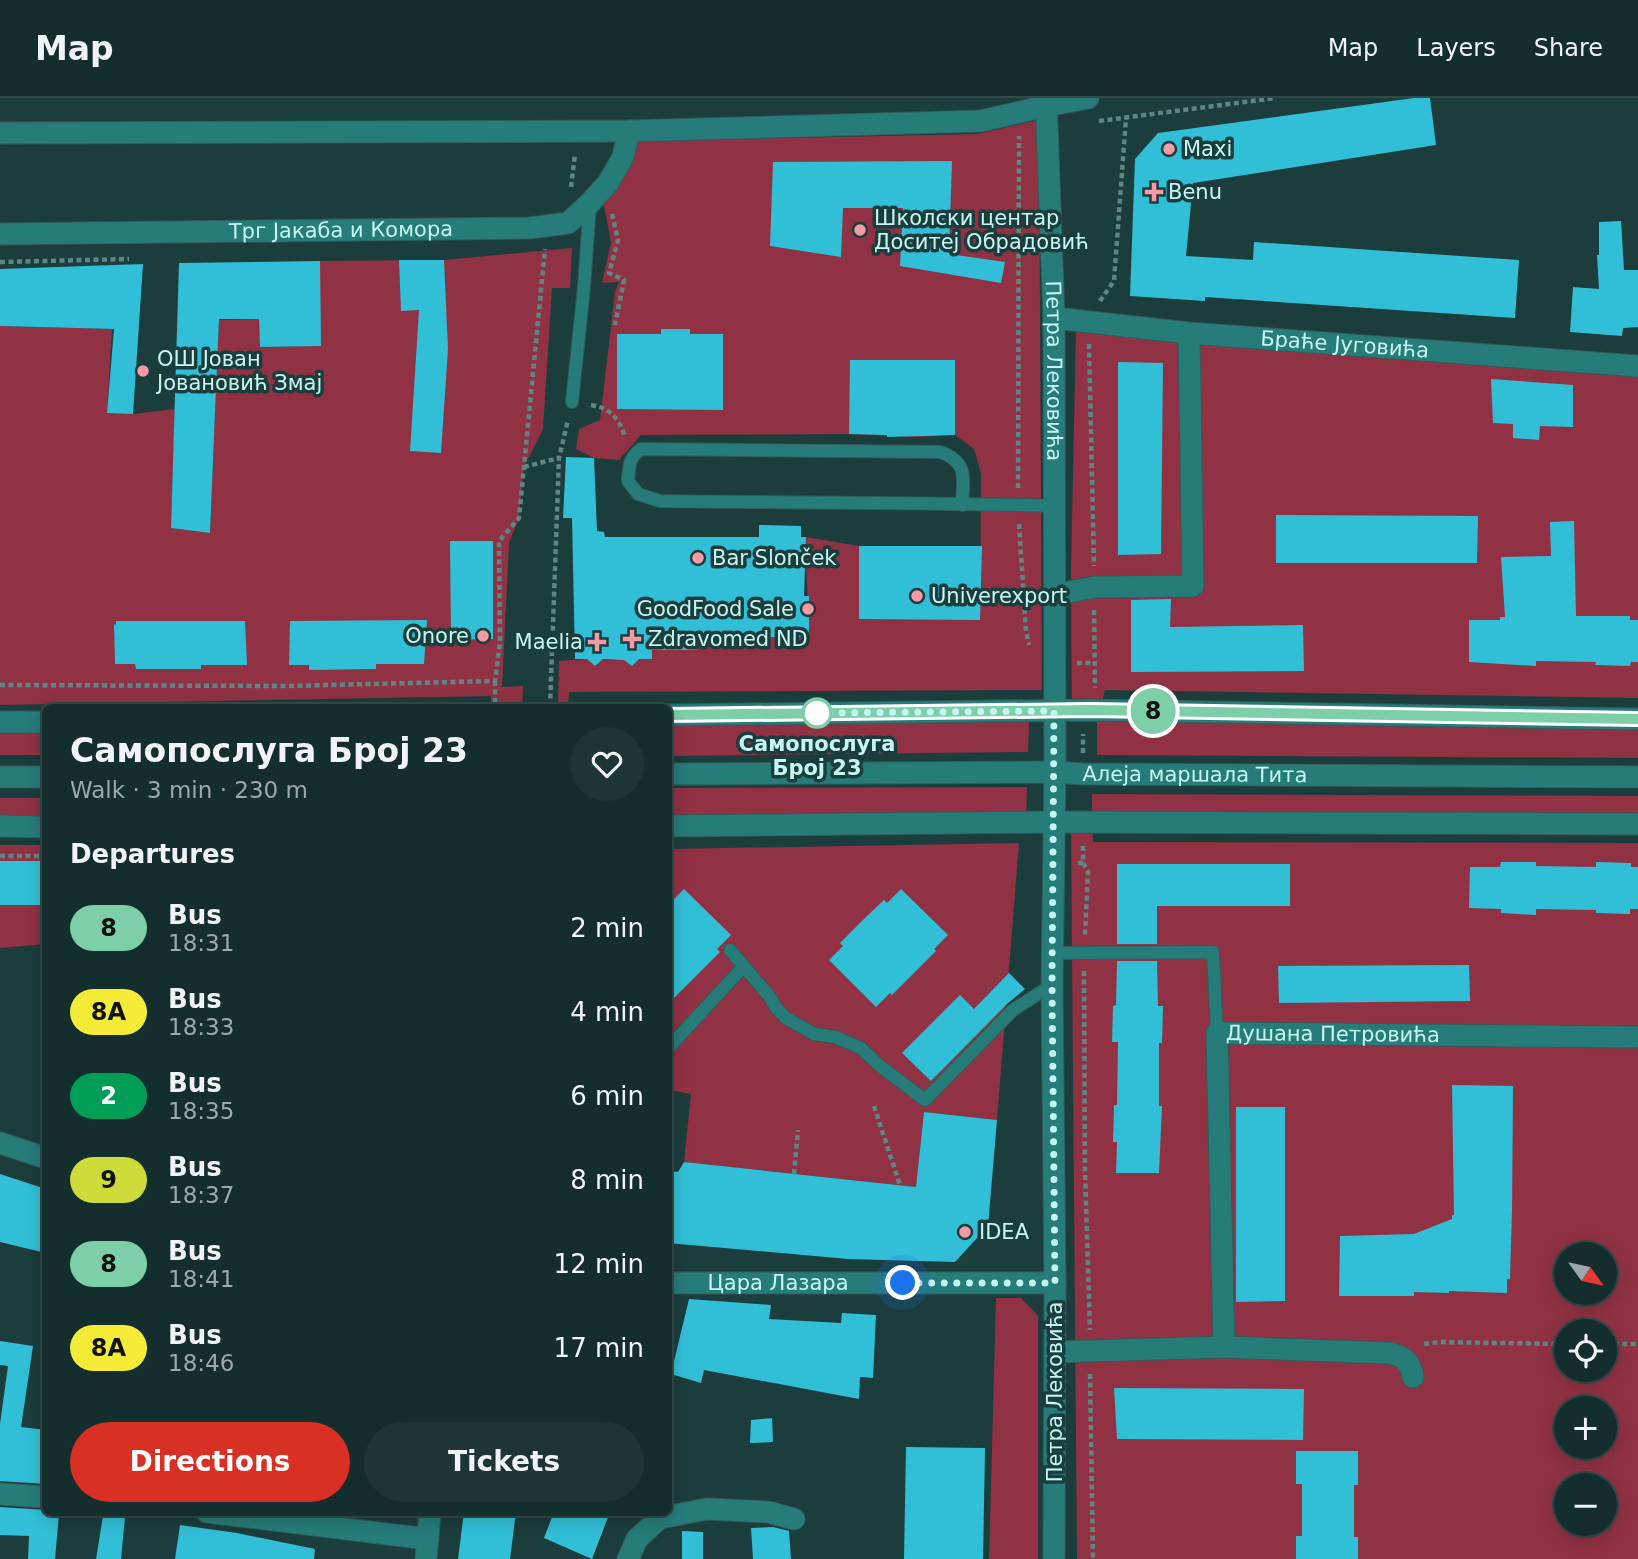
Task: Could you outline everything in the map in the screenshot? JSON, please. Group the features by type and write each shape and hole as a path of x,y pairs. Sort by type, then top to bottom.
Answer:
{"street":[{"path":"0,133 559,132 981,121 1046,102 1087,98"},
{"name":"Петра Лековића","path":"1046,102 1054,317 1055,772 1052,985 1055,1559"},
{"name":"Трг Јакаба и Комора","path":"0,234 530,228 568,223 600,203 623,157 629,131"},
{"name":"Браће Југовића","path":"1054,317 1086,323 1189,333 1638,366"},
{"path":"1054,595 1095,587 1193,586 1189,333"},
{"path":"672,715 1090,710 1638,719"},
{"path":"0,722 42,722"},
{"name":"Алеја маршала Тита","path":"672,774 1055,772 1638,778"},
{"path":"0,777 42,777"},
{"path":"672,826 1054,822 1638,824"},
{"path":"0,826 42,827"},
{"name":"Душана Петровића","path":"1224,1347 1217,1033 1638,1037"},
{"path":"0,1143 42,1157"},
{"name":"Цара Лазара","path":"672,1283 1055,1283"},
{"path":"1055,1352 1224,1347 1389,1353 1401,1355 1410,1364 1413,1377"},
{"path":"0,1494 42,1497"},
{"path":"672,1516 707,1509 768,1512 794,1519"},
{"path":"231,1516 427,1549 430,1516"},
{"path":"628,1559 636,1539 660,1518 670,1516"}],"lane":[{"path":"572,402 584,287 600,203"},
{"path":"962,505 962,466 957,460 940,452 641,449 634,454 630,462 628,481 638,494 660,501 962,505 1018,505 1053,506"},
{"path":"730,950 786,1018 814,1034 835,1037 861,1048 925,1100 1013,1010 1052,985"},
{"path":"1053,953 1213,952 1217,1033"},
{"path":"672,1044 744,966"}],"path":[{"path":"1086,123 1275,98"},
{"path":"1082,774 1083,734 1096,691 1091,352 1086,323 1114,281 1126,118"},
{"path":"1008,134 1019,131 1018,505 1026,631 1031,654"},
{"path":"559,132 577,134 570,189"},
{"path":"600,203 618,240 609,273 625,280 615,325"},
{"path":"495,704 500,642 499,541 519,518 545,244"},
{"path":"0,262 131,259"},
{"path":"550,704 559,458 572,402 611,412 617,418 634,454"},
{"path":"524,467 559,458"},
{"path":"0,685 285,686 495,681"},
{"path":"1084,822 1083,863 1088,871 1085,953 1086,1172 1093,1559"},
{"path":"0,856 42,856"},
{"path":"1053,863 1083,863"},
{"path":"874,1106 900,1185"},
{"path":"794,1174 798,1130"},
{"path":"1401,1355 1420,1345 1438,1342 1554,1344"},
{"path":"1617,1344 1638,1343"}],"shaded area":[{"path":"1039,120 1042,690 569,692 568,704 558,704 559,661 587,659 595,666 603,659 615,660 615,653 632,666 639,659 651,659 652,650 697,650 697,637 809,636 806,537 859,546 859,619 980,619 981,473 974,449 955,435 641,435 619,460 594,458 576,449 579,429 600,420 615,292 619,282 602,283 611,242 603,201 637,141 977,134"},
{"path":"572,248 570,288 552,288 543,429 524,467 519,518 509,543 502,687 523,686 522,704 491,704 491,696 0,705 0,326 112,329 107,412 133,414 175,409 171,528 210,533 219,320 259,319 260,347 320,346 320,261 444,260"},
{"path":"1076,330 1638,375 1638,698 1105,690 1097,721 1638,730 1638,758 1097,755 1097,722 1072,722 1071,569"},
{"path":"1029,717 1028,752 672,756 672,725"},
{"path":"42,726 42,755 0,755 0,727"},
{"path":"1027,787 1026,817 672,817 672,788"},
{"path":"1092,794 1638,796 1638,817 1092,816"},
{"path":"0,798 42,798 42,822 0,822"},
{"path":"1092,828 1093,842 1638,843 1638,1559 1077,1559 1071,830"},
{"path":"1019,843 997,1120 924,1112 916,1187 684,1162 691,1094 672,1091 672,849"},
{"path":"0,845 42,845 42,944 0,948"},
{"path":"996,1298 1021,1298 1038,1316 1038,1559 989,1559"}],"building":[{"path":"1430,98 1436,145 1193,183 1186,256 1253,260 1254,242 1519,260 1515,318 1205,297 1205,301 1130,296 1135,159 1158,133"},
{"name":"Школски центар Доситеј Обрадовић","path":"952,161 949,254 1005,262 1001,283 900,266 903,208 843,208 841,257 770,246 773,162"},
{"path":"1621,221 1624,270 1638,270 1638,327 1623,328 1622,336 1570,332 1573,287 1599,289 1599,222"},
{"path":"399,260 444,260 448,349 441,453 410,451 419,310 401,311"},
{"path":"320,261 321,346 260,347 259,319 219,319 210,533 171,528 179,263"},
{"path":"143,264 133,414 107,413 114,329 0,326 0,269"},
{"path":"661,329 690,329 690,334 723,334 723,410 617,409 617,334 661,334"},
{"path":"850,360 955,360 955,435 887,437 849,434"},
{"path":"1118,362 1163,363 1161,554 1118,555"},
{"path":"1491,379 1573,385 1573,427 1540,426 1539,440 1513,438 1513,424 1493,423"},
{"path":"566,457 594,458 597,531 604,532 605,537 759,537 759,525 801,526 801,537 806,537 804,596 809,596 809,637 697,637 697,650 652,650 652,659 639,659 632,666 624,660 603,659 595,666 587,659 575,659 572,518 563,518"},
{"path":"1276,515 1478,516 1477,563 1276,563"},
{"path":"1574,521 1576,616 1630,616 1630,620 1638,620 1638,662 1631,662 1630,666 1595,665 1596,662 1536,661 1536,666 1469,662 1469,620 1500,620 1500,617 1505,617 1501,557 1551,556 1550,522"},
{"path":"450,541 493,541 493,639 451,640"},
{"path":"859,546 982,546 980,620 859,619"},
{"path":"1171,599 1170,627 1303,625 1304,671 1131,672 1131,600"},
{"path":"427,620 424,664 376,664 376,669 309,670 309,665 289,665 290,621"},
{"path":"116,621 245,621 247,665 201,665 201,669 136,669 135,664 115,664"},
{"path":"0,861 42,861 42,905 0,905"},
{"path":"1501,862 1536,862 1536,866 1596,867 1596,862 1631,863 1631,867 1638,867 1638,909 1630,909 1630,914 1596,913 1596,910 1536,909 1536,915 1501,913 1501,909 1469,908 1470,867 1500,867"},
{"path":"1117,864 1290,864 1290,906 1157,906 1157,944 1117,944"},
{"path":"684,889 731,935 717,949 720,952 672,1000 672,901"},
{"path":"901,889 948,935 934,949 936,951 892,995 890,993 876,1007 829,960 843,946 840,943 868,915 884,900 887,903"},
{"path":"1117,961 1157,961 1158,1006 1163,1006 1162,1043 1159,1043 1159,1106 1162,1106 1159,1173 1116,1173 1117,1142 1113,1142 1114,1105 1117,1105 1118,1042 1112,1042"},
{"path":"1469,965 1470,1001 1279,1003 1278,966"},
{"path":"1009,973 1025,989 931,1081 902,1053 960,995 974,1009"},
{"path":"1452,1085 1513,1086 1510,1279 1507,1279 1507,1293 1449,1291 1414,1292 1414,1296 1339,1296 1340,1236 1414,1234 1452,1219"},
{"path":"1236,1107 1285,1107 1285,1301 1236,1302"},
{"path":"924,1112 997,1120 988,1226 955,1262 848,1259 672,1243 672,1171 678,1172 684,1162 916,1187"},
{"path":"0,1174 42,1188 42,1252 0,1242"},
{"path":"689,1299 771,1305 769,1319 841,1323 842,1313 876,1315 873,1378 860,1377 859,1399 704,1370 701,1383 672,1374"},
{"path":"0,1341 33,1346 21,1427 42,1430 42,1484 0,1481 0,1424 8,1366 0,1365"},
{"path":"1114,1388 1304,1389 1303,1440 1117,1439"},
{"path":"772,1418 773,1442 750,1443 751,1420"},
{"path":"906,1447 985,1448 983,1559 904,1559"},
{"path":"1296,1451 1358,1451 1358,1485 1354,1485 1354,1537 1358,1537 1358,1559 1296,1559 1296,1536 1302,1536 1302,1484 1296,1484"},
{"path":"0,1507 42,1510 42,1516 59,1516 55,1559 28,1559 29,1536 0,1535"},
{"path":"103,1516 125,1517 121,1559 96,1559"},
{"path":"463,1516 515,1516 510,1559 458,1559"},
{"path":"552,1516 608,1516 592,1559 544,1538"},
{"path":"180,1525 237,1533 315,1549 314,1559 175,1559"},
{"path":"773,1527 789,1531 791,1559 753,1559 751,1528"},
{"path":"682,1531 703,1532 703,1559 682,1559"}],"bus line":[{"name":"8","path":"672,715 1090,710 1638,719"}],"place":[{"name":"Maxi","path":"1169,149"},
{"name":"Benu","path":"1154,192"},
{"name":"Школски центар Доситеј Обрадовић","path":"860,230"},
{"name":"ОШ Јован Јовановић Змај","path":"143,371"},
{"name":"Bar Slonček","path":"698,558"},
{"name":"Univerexport","path":"917,596"},
{"name":"GoodFood Sale","path":"808,609"},
{"name":"Onore","path":"483,636"},
{"name":"Zdravomed ND","path":"632,639"},
{"name":"Maelia","path":"597,642"},
{"name":"Самопослуга Број 23","path":"817,713"},
{"name":"IDEA","path":"965,1232"}],"route":[{"path":"817,713 1054,711 1052,985 1055,1283 903,1283"}]}
